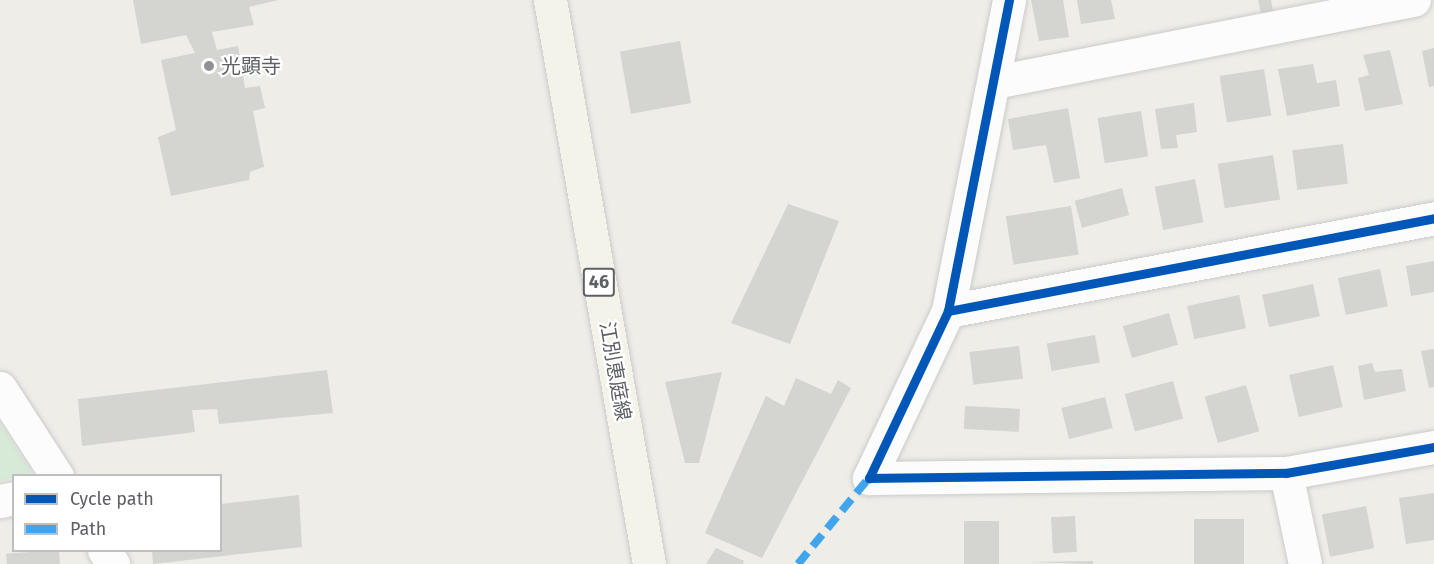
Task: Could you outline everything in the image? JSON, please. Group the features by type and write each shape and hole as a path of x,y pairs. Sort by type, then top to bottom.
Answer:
{"main road":[{"name":"江別恵庭線","path":"550,0 649,564"}],"street":[{"path":"1009,0 995,82 948,311 869,478 1286,473 1434,447"},
{"path":"995,82 1414,0"},
{"path":"948,311 1434,218"},
{"path":"0,388 56,474"},
{"path":"1286,473 1305,564"}],"green space":[{"path":"0,423 32,473 12,474 12,478 0,481"}],"building":[{"path":"133,0 279,0 249,7 254,25 212,32 217,50 238,46 245,88 260,86 265,108 253,111 264,167 250,172 249,180 171,196 158,137 176,130 161,60 195,53 186,35 141,44"},
{"path":"1031,0 1063,0 1069,37 1039,41"},
{"path":"1077,0 1111,0 1115,19 1081,24"},
{"path":"1258,0 1271,0 1273,11 1261,13"},
{"path":"680,41 691,103 631,114 620,52"},
{"path":"1434,48 1434,86 1429,87 1422,51"},
{"path":"1390,50 1403,104 1365,111 1358,78 1369,75 1363,55"},
{"path":"1313,64 1317,83 1336,80 1340,106 1287,116 1278,69"},
{"path":"1264,69 1271,115 1227,122 1220,76"},
{"path":"1194,103 1197,132 1176,135 1178,148 1161,149 1155,109"},
{"path":"1068,108 1080,178 1054,183 1046,145 1013,150 1008,119"},
{"path":"1141,111 1148,156 1105,163 1098,118"},
{"path":"1343,144 1348,184 1297,190 1292,150"},
{"path":"1273,155 1280,199 1225,208 1218,164"},
{"path":"1195,179 1203,222 1163,230 1155,187"},
{"path":"1122,188 1129,215 1082,228 1075,201"},
{"path":"788,204 839,221 790,344 731,323"},
{"path":"1071,206 1079,254 1013,265 1006,216"},
{"path":"1434,261 1434,292 1411,296 1406,266"},
{"path":"1380,269 1388,306 1346,315 1338,278"},
{"path":"1313,284 1320,316 1269,327 1262,295"},
{"path":"1239,295 1246,328 1194,339 1187,306"},
{"path":"1169,313 1178,345 1132,358 1123,326"},
{"path":"1095,335 1100,363 1052,371 1047,344"},
{"path":"1019,346 1023,379 973,385 969,352"},
{"path":"1434,349 1434,387 1429,388 1421,351"},
{"path":"1372,363 1375,372 1402,369 1406,391 1364,400 1358,366"},
{"path":"1333,365 1343,407 1299,417 1289,375"},
{"path":"327,370 333,413 219,424 217,409 192,410 195,432 82,446 78,399"},
{"path":"722,372 699,463 685,463 665,382"},
{"path":"796,378 831,394 838,380 851,388 762,558 705,533 766,396 784,406"},
{"path":"1173,381 1183,419 1135,432 1125,394"},
{"path":"1246,385 1259,431 1218,443 1205,397"},
{"path":"1105,397 1113,428 1069,439 1061,408"},
{"path":"965,406 1020,409 1019,432 964,429"},
{"path":"1434,493 1434,540 1406,544 1399,498"},
{"path":"299,495 302,547 153,564 152,552 222,552 222,504"},
{"path":"1366,506 1374,548 1330,557 1322,515"},
{"path":"1075,516 1077,552 1053,553 1051,517"},
{"path":"1194,519 1244,519 1244,564 1194,564"},
{"path":"964,521 999,521 999,564 964,564"},
{"path":"716,548 744,561 743,564 706,564"},
{"path":"59,552 60,564 7,564 6,554"},
{"path":"1093,561 1093,564 1026,562"}],"marked path":[{"path":"798,564 869,478"}],"cycle path":[{"path":"1009,0 948,311 869,478 1286,473 1434,447"},
{"path":"948,311 1434,218"}],"place":[{"name":"光顕寺","path":"209,66"}]}
